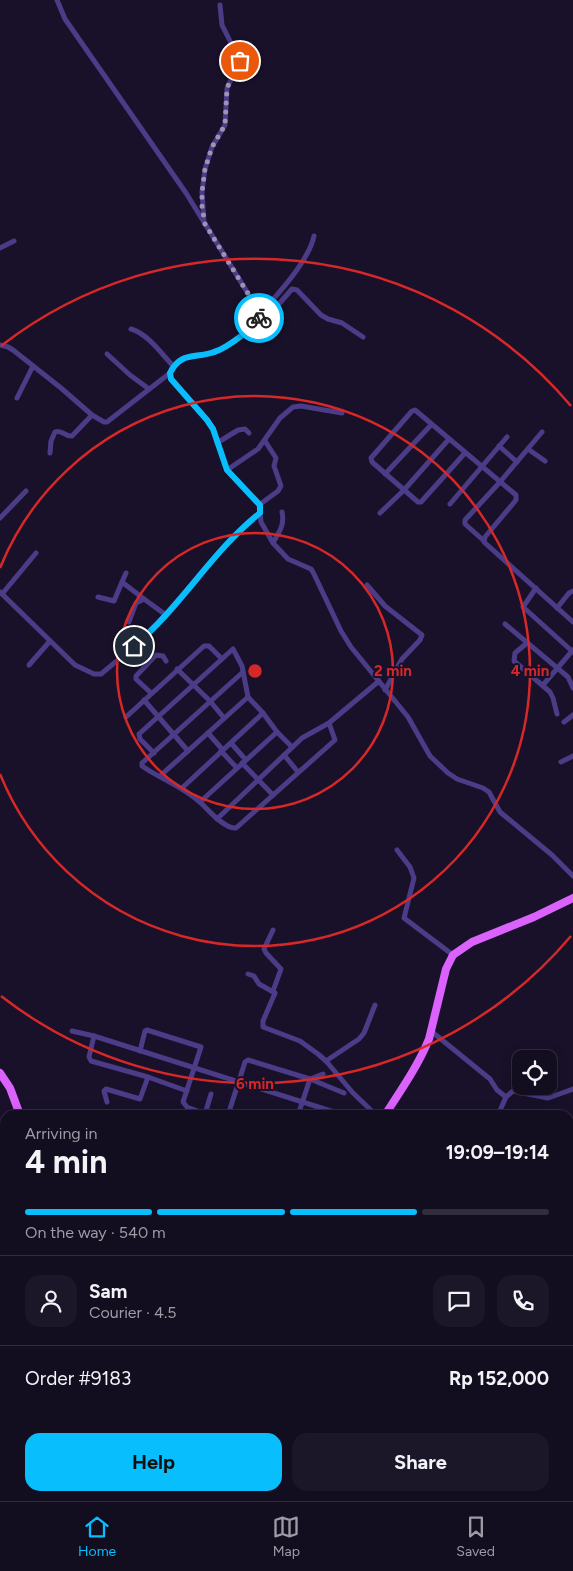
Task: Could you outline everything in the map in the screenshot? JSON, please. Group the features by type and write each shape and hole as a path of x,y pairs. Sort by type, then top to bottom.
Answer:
{"main road":[{"path":"388,1110 417,1066 425,1049 446,969 453,955 472,942 534,917 573,898"},
{"path":"0,1073 10,1088 18,1110"},
{"path":"0,1456 0,1470"}],"street":[{"path":"57,0 64,19 186,193 260,313"},
{"path":"205,224 202,206 205,169 212,147 225,125 227,88 240,61 222,25 220,4"},
{"path":"0,345 8,347 33,366 92,415 101,421 107,422 170,373 174,366 188,356 214,353 256,324 260,313 301,264 310,250 314,236"},
{"path":"0,248 14,241"},
{"path":"267,306 278,305 292,289 297,290 321,315 342,323 363,337"},
{"path":"131,329 139,331 174,366"},
{"path":"107,354 149,389"},
{"path":"17,398 33,366"},
{"path":"170,373 171,379 213,429 227,470 260,505 261,522 272,543 288,559 311,569 341,631 351,647 408,717 430,756 457,779 484,788 489,792 500,812 552,855 573,876"},
{"path":"227,470 258,450 280,418 293,407 300,406 342,413"},
{"path":"465,453 421,502 414,500 372,462 371,458 412,410 415,410 516,495 516,500 483,540"},
{"path":"50,453 50,441 55,432 60,431 68,436 72,436 92,415"},
{"path":"385,474 431,425"},
{"path":"217,444 238,430 245,429 249,433"},
{"path":"542,432 464,522 573,622"},
{"path":"450,504 507,437"},
{"path":"380,513 404,490 449,439"},
{"path":"260,505 278,492 281,486 274,466 276,458 265,442"},
{"path":"499,446 517,462"},
{"path":"528,448 545,461"},
{"path":"0,518 26,490"},
{"path":"272,543 284,523 282,512"},
{"path":"36,554 1,593 75,665 94,674 101,674 143,639 243,527 260,513"},
{"path":"98,597 114,601 126,573"},
{"path":"122,582 166,615"},
{"path":"367,585 385,606 422,635 420,640 402,659 386,690"},
{"path":"536,588 523,607 573,651 543,685"},
{"path":"557,608 569,592 573,592"},
{"path":"129,622 136,603 144,599"},
{"path":"505,624 568,677 573,688"},
{"path":"29,665 50,641"},
{"path":"527,643 515,653 514,661 543,685 553,698 557,714"},
{"path":"126,717 204,646 209,646 222,659"},
{"path":"154,753 138,736 231,650 234,650 243,672 248,697 263,713 276,732 292,747"},
{"path":"151,693 136,679 136,676 156,655 163,656 166,661"},
{"path":"177,669 210,701 224,718"},
{"path":"243,672 142,766 182,788 217,818 234,829 336,740 331,723"},
{"path":"217,818 307,734 331,723 379,681"},
{"path":"160,776 248,697"},
{"path":"144,700 188,751"},
{"path":"182,788 263,713"},
{"path":"564,722 573,715"},
{"path":"200,802 276,732"},
{"path":"208,734 237,768"},
{"path":"230,743 273,795"},
{"path":"284,755 298,772"},
{"path":"561,762 573,756"},
{"path":"397,850 410,867 414,878 404,918 453,955"},
{"path":"273,930 264,949 281,969 273,991 274,996 263,1021 263,1027 304,1043 326,1061 371,1110"},
{"path":"248,974 254,976 259,984 273,991"},
{"path":"326,1061 359,1039 364,1033 375,1005"},
{"path":"140,1051 145,1031 147,1030 202,1048 184,1104 198,1110"},
{"path":"72,1031 94,1036 327,1110"},
{"path":"431,1031 490,1079 497,1090 506,1097"},
{"path":"94,1036 89,1057 91,1061 148,1077 187,1091"},
{"path":"230,1110 245,1062 248,1060 310,1079 344,1093"},
{"path":"310,1079 323,1074"},
{"path":"107,1102 104,1091 106,1089 140,1099 148,1077"},
{"path":"300,1110 310,1079"},
{"path":"500,1110 506,1097 511,1092 515,1091 548,1098 573,1089"},
{"path":"208,1110 212,1094"},
{"path":"0,1189 0,1198"}],"way so far":[{"path":"240,61 227,88 225,125 212,147 205,169 202,206 205,224 260,313 259,318"}],"route":[{"path":"134,646 166,615 243,527 260,513 260,505 227,470 213,429 171,379 170,373 180,360 188,356 214,353 221,349 252,328 259,318"}]}
